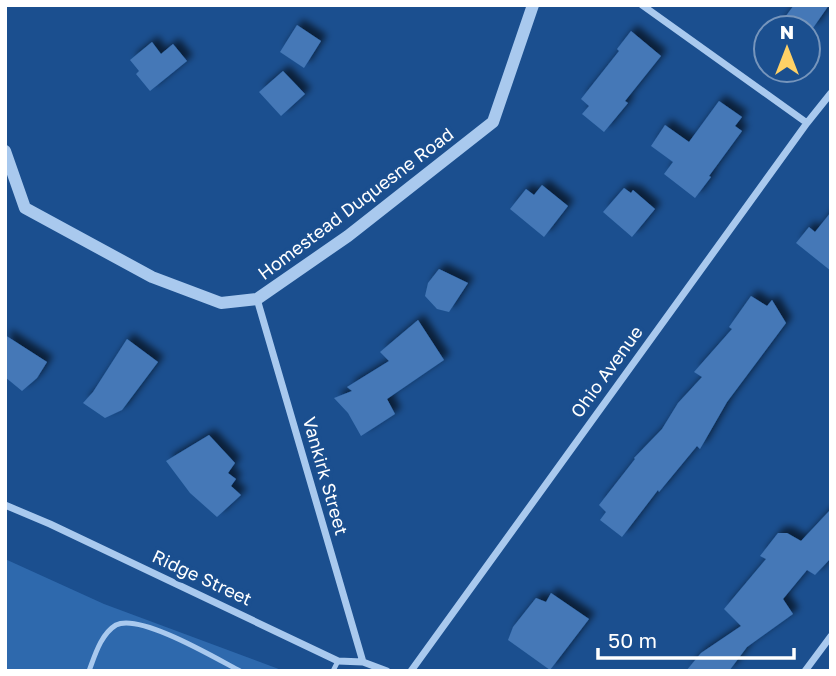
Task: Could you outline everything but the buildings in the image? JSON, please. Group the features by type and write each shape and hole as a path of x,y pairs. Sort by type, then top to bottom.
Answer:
{"street":[{"name":"Homestead Duquesne Road","path":"5,151 25,208 152,277 221,303 257,299 348,236 493,122 533,5"},
{"path":"642,5 807,123"},
{"name":"Ohio Avenue","path":"411,671 831,93"},
{"name":"Vankirk Street","path":"257,299 363,662"},
{"name":"Ridge Street","path":"5,505 338,661 363,662 387,671"},
{"path":"805,671 831,636"}],"lane":[{"path":"89,671 104,636 118,624 134,623 158,629 240,671"},
{"path":"333,671 338,661"}],"shaded area":[{"path":"5,559 104,604 284,671 5,671"}]}
